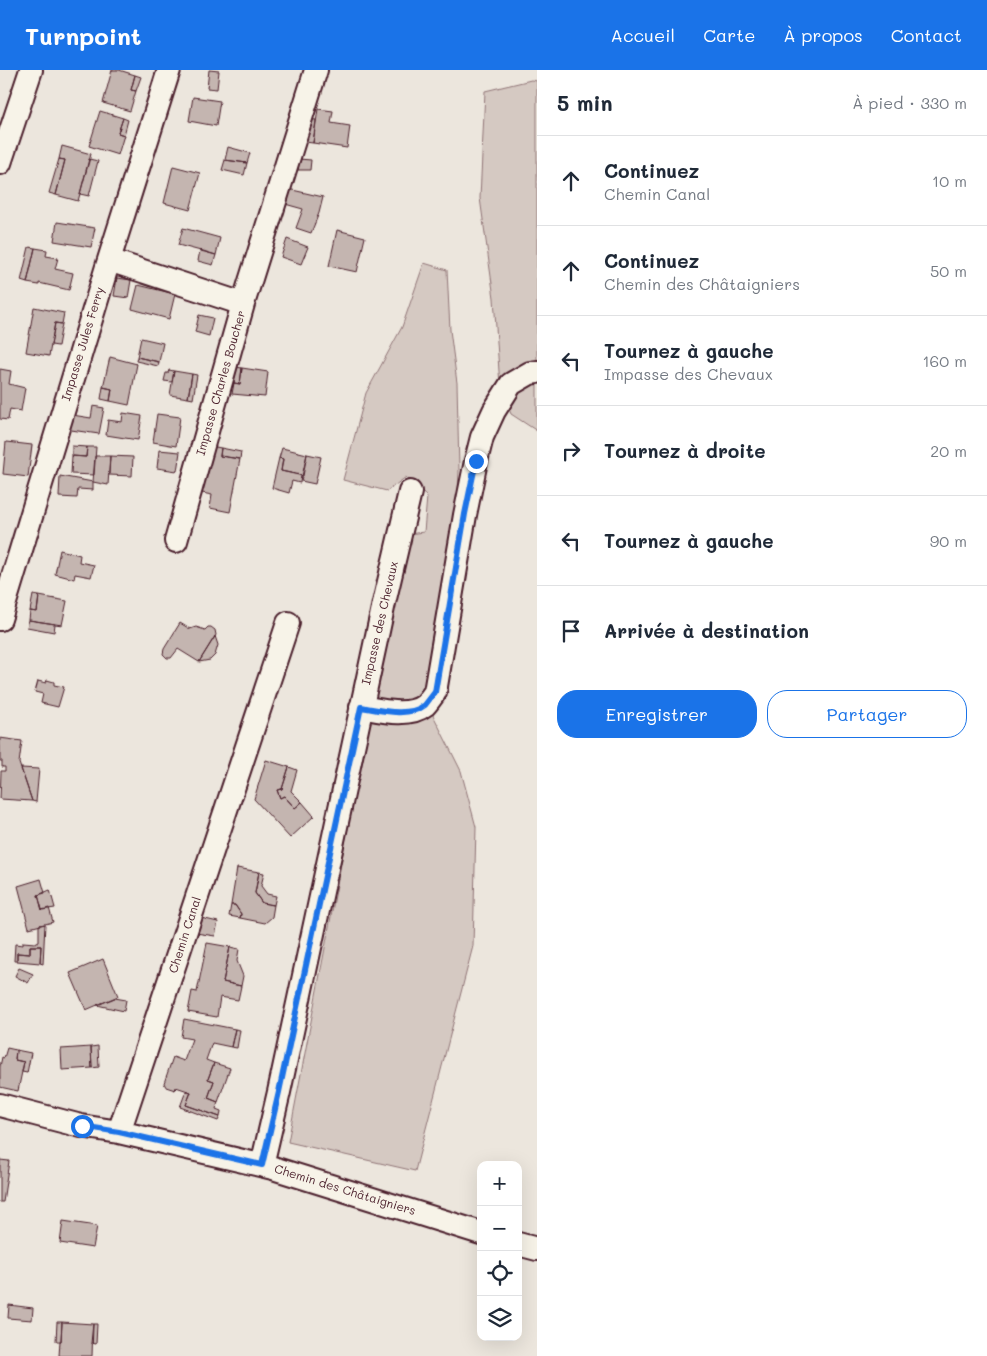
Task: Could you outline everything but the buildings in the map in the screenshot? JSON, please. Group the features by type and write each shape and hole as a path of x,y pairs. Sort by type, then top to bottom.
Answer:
{"street":[{"path":"0,162 31,70"},
{"name":"Impasse Jules Ferry","path":"0,619 109,260 170,70"},
{"path":"243,304 316,70"},
{"name":"Impasse Charles Boucher","path":"109,260 243,304 176,542"},
{"path":"361,707 397,713 415,710 424,706 435,692 465,514 482,437 494,411 511,384 530,372 537,372"},
{"name":"Impasse des Chevaux","path":"262,1165 361,707 410,492"},
{"name":"Chemin Canal","path":"119,1132 288,623"},
{"path":"0,1106 82,1126 119,1132"},
{"name":"Chemin des Châtaigniers","path":"119,1132 262,1165 477,1232"},
{"path":"522,1245 537,1249"}],"shaded area":[{"path":"531,80 537,81 537,431 511,414 500,386 494,298 480,198 485,91"},
{"path":"424,263 447,270 450,330 457,383 459,470 456,535 430,709 461,771 476,827 473,946 415,1171 288,1142 367,728 408,534 424,532 427,497 406,477 387,491 343,480 366,393 402,327"}],"route":[{"path":"82,1126 119,1132 262,1165 361,707 397,713 415,710 424,706 435,692 465,514 476,461"}]}
